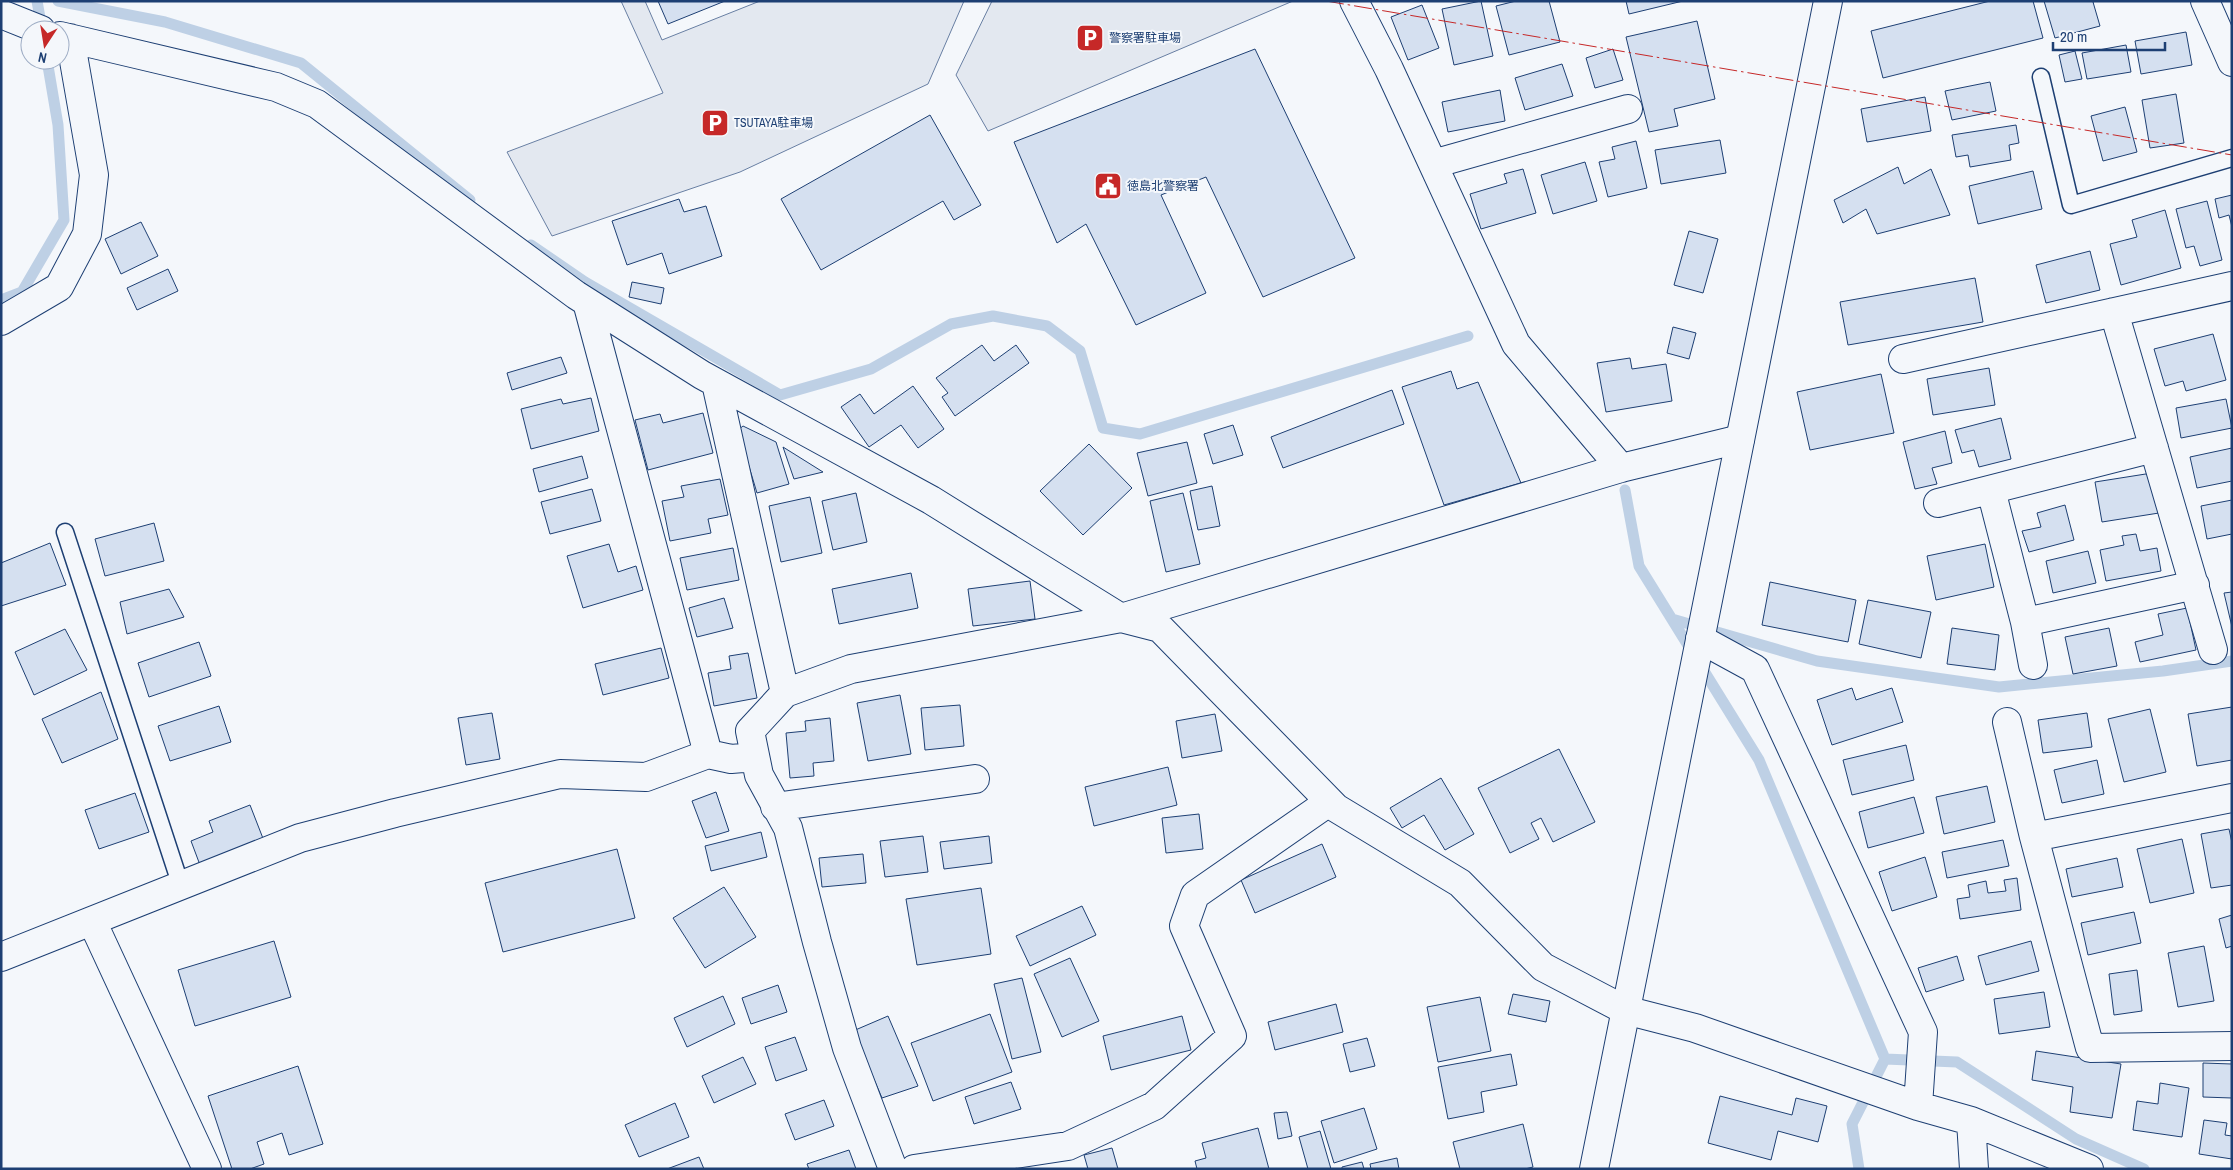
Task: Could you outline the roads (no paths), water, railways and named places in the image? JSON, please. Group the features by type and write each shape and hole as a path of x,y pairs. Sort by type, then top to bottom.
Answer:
{"street":[{"path":"1354,1 1389,69 1516,344 1621,468"},
{"path":"1594,1169 1828,1"},
{"path":"2205,1 2232,62"},
{"path":"1,14 20,22"},
{"path":"70,38 276,87 317,104 518,254 587,302 716,383 931,500 1121,618 1160,628 1247,715 1329,802 1460,883 1543,967 1625,1010 1695,1028 1918,1106 1971,1121 2089,1169"},
{"path":"1,321 59,287 87,234 94,175 70,61"},
{"path":"1433,164 1628,109"},
{"path":"1903,359 2232,286"},
{"path":"587,302 708,754"},
{"path":"2114,312 2213,650"},
{"path":"716,383 785,693"},
{"path":"893,1169 847,1048 816,942 788,828 759,775 750,731 785,693 851,670 1121,618 1621,468 1740,439"},
{"path":"1938,503 2154,448"},
{"path":"1991,490 2025,622 2033,665"},
{"path":"2025,622 2195,585"},
{"path":"1700,639 1755,669 1923,1032 1918,1106"},
{"path":"2007,722 2034,837 2090,1048 2232,1046"},
{"path":"1,957 300,838 395,812 560,774 646,777 708,754 731,759 755,757"},
{"path":"775,807 975,778"},
{"path":"2034,837 2232,798"},
{"path":"914,1169 1068,1146 1154,1106 1232,1036 1184,926 1195,895 1329,802"},
{"path":"92,921 207,1169"},
{"path":"1971,1121 1974,1169"}],"lane":[{"path":"2041,77 2071,205 2232,158"},
{"path":"65,532 181,886"}],"waterway":[{"path":"37,1 40,20"},
{"path":"58,1 165,22 301,63 470,200"},
{"path":"1,300 22,292 64,220 58,125 49,70"},
{"path":"531,245 585,282 780,395 871,369 951,324 993,316 1047,326 1080,351 1103,428 1140,434 1468,336"},
{"path":"1625,490 1639,566 1759,760 1885,1059 1957,1062 2076,1139 2144,1169"},
{"path":"1672,619 1817,661 1999,687 2163,671 2232,661"},
{"path":"1859,1169 1852,1124 1885,1059"}],"place":[{"name":"警察署駐車場","path":"1090,38"},
{"name":"TSUTAYA駐車場","path":"715,123"},
{"name":"徳島北警察署","path":"1108,186"}]}
